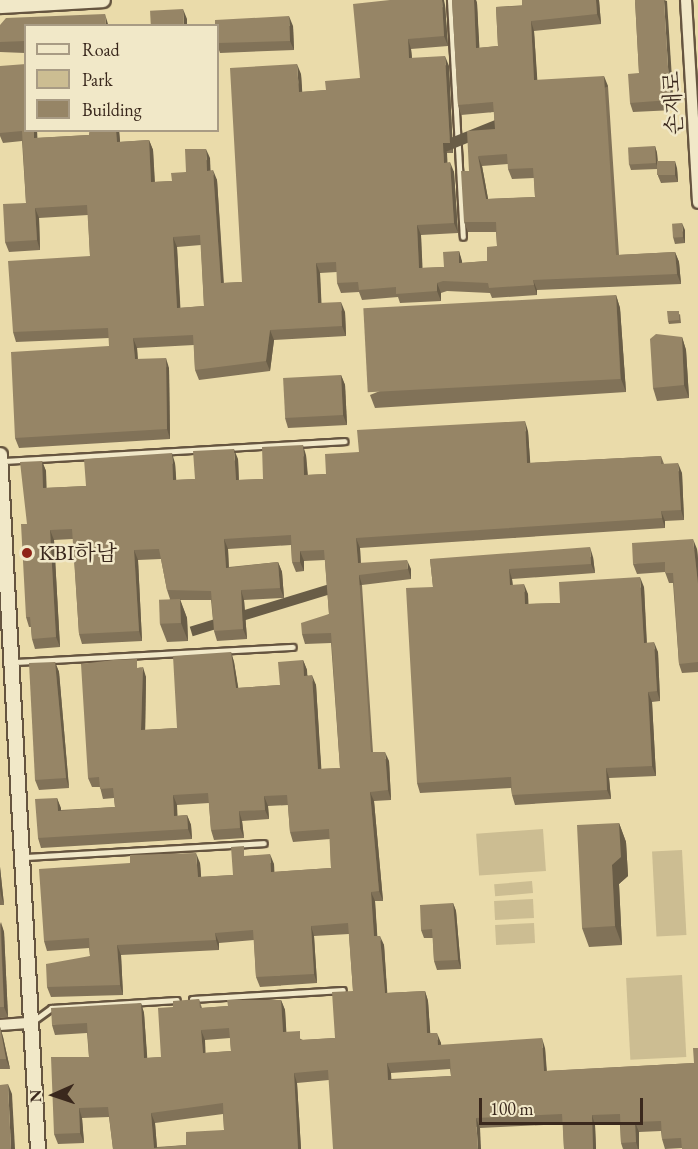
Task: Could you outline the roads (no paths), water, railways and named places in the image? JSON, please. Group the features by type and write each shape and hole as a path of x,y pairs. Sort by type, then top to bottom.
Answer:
{"street":[{"path":"0,6 103,0"},
{"name":"손재로","path":"686,0 698,203"},
{"path":"0,455 38,1149"},
{"path":"0,1025 31,1023"}],"lane":[{"path":"450,0 463,237"},
{"path":"0,461 344,441"},
{"path":"11,662 293,646"},
{"path":"22,857 264,843"},
{"path":"31,1023 51,1008 343,990"}],"place":[{"name":"KBI하남","path":"27,553"}]}
